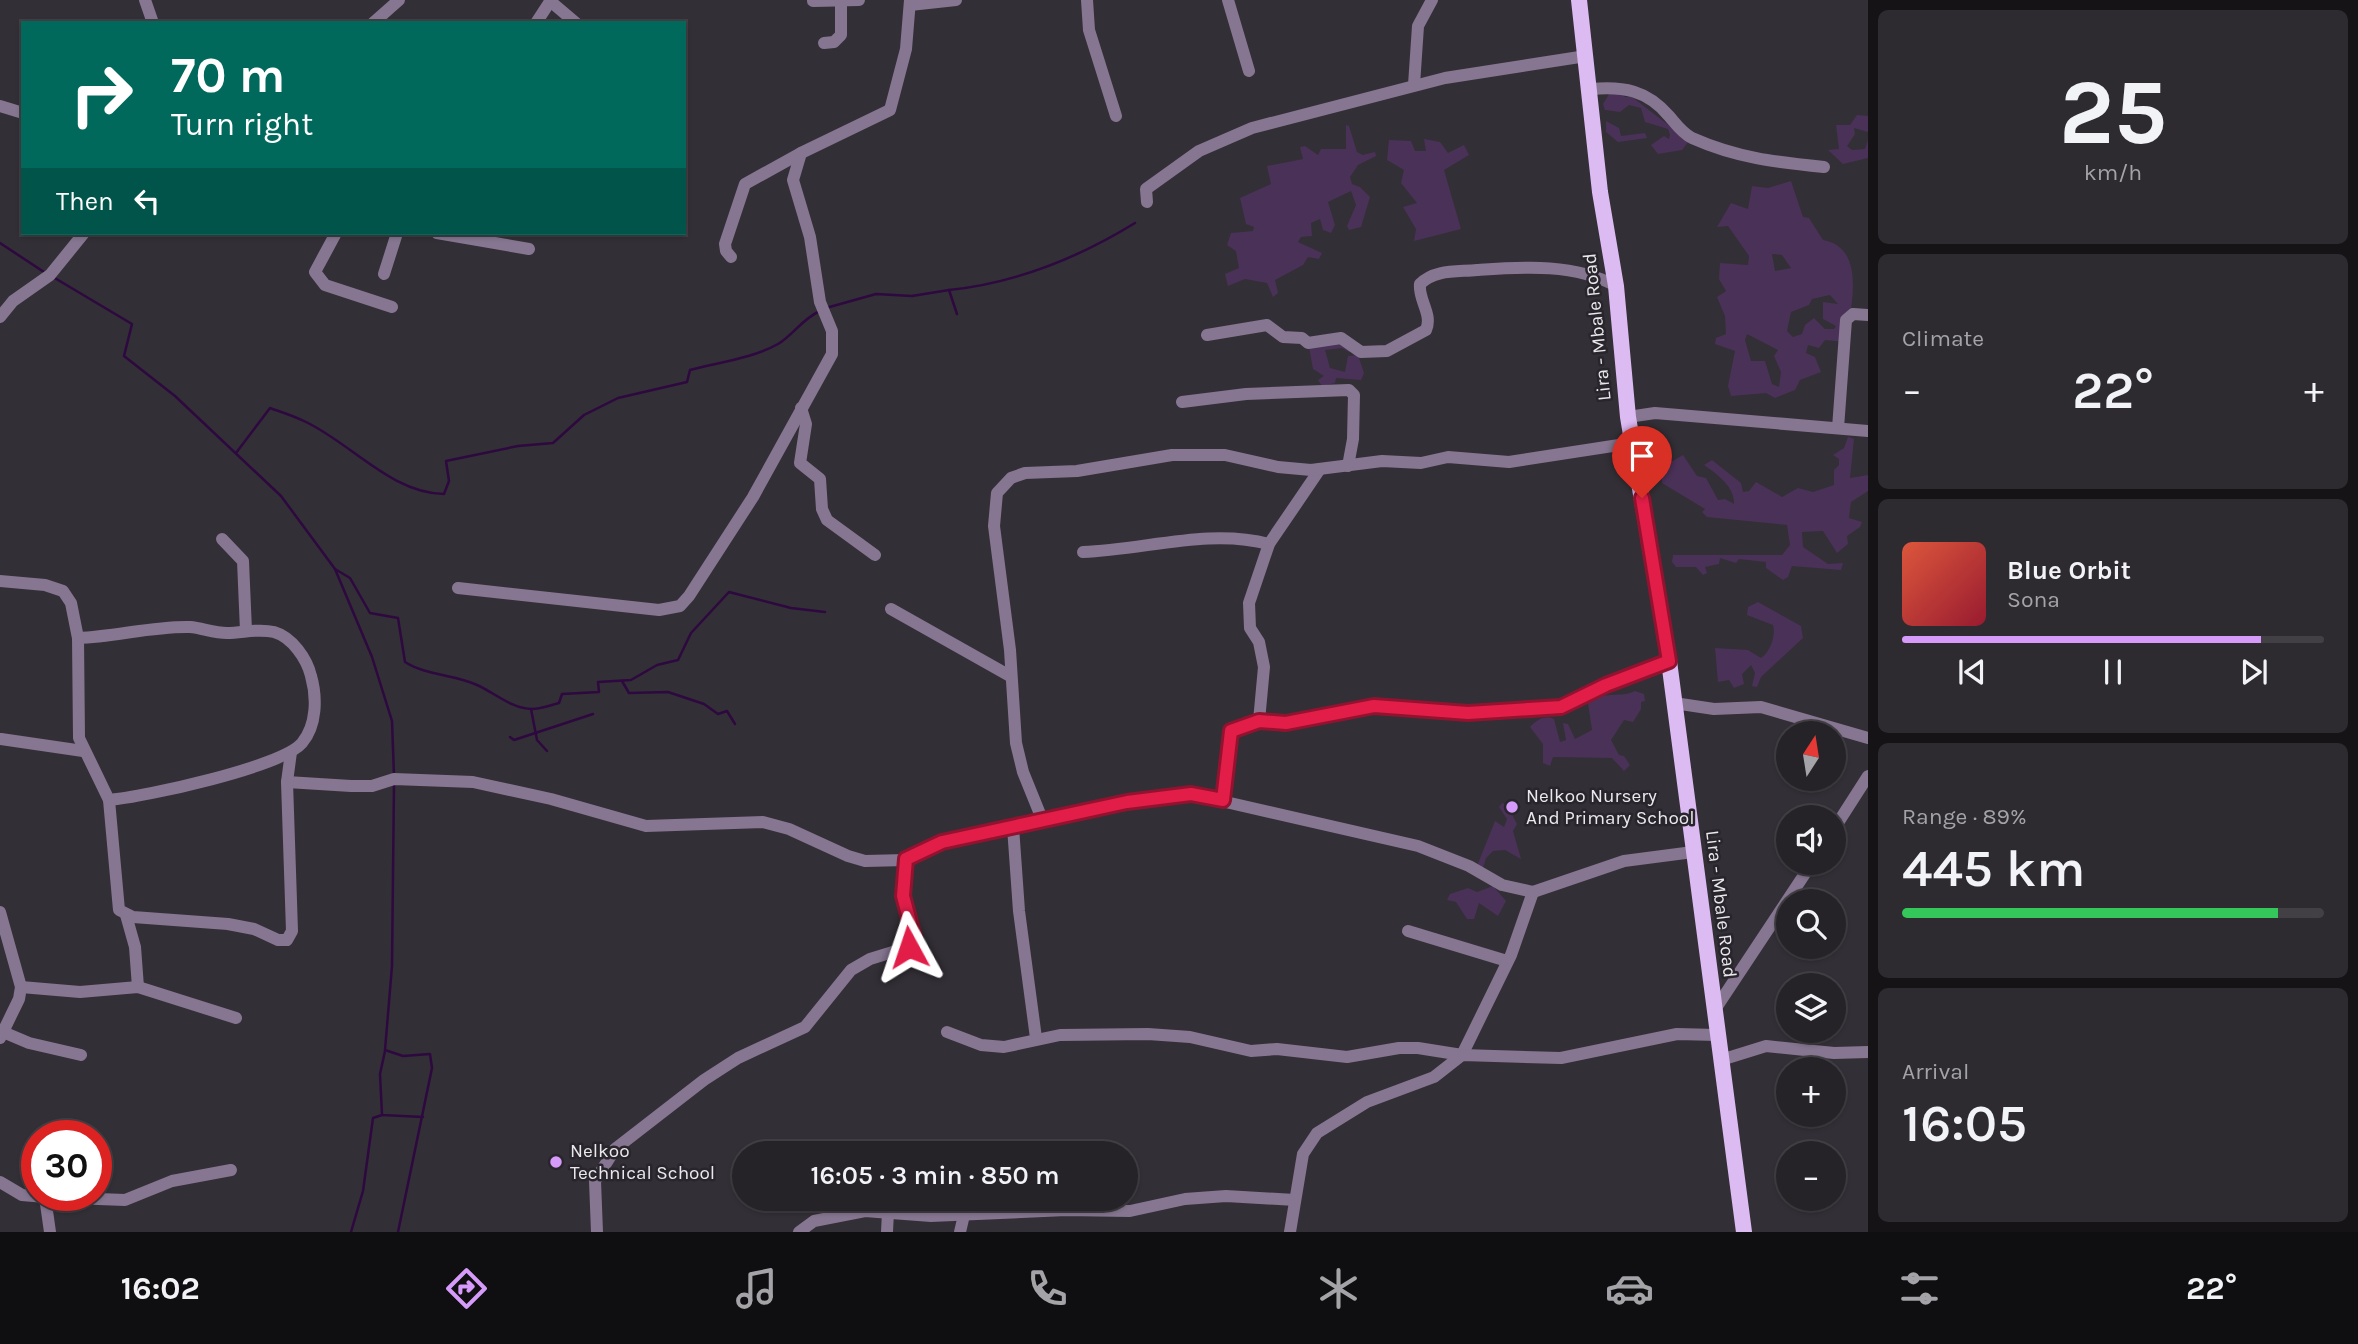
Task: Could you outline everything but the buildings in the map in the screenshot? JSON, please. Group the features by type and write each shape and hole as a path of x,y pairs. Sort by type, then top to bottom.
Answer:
{"main road":[{"name":"Lira - Mbale Road","path":"1579,0 1591,89 1600,192 1616,286 1628,416 1669,661 1744,1232"}],"street":[{"path":"145,0 152,21"},
{"path":"375,21 400,0"},
{"path":"537,21 551,0 574,21"},
{"path":"813,1 859,0"},
{"path":"731,257 725,244 745,184 801,153 890,110 906,48 910,2 956,0"},
{"path":"1087,0 1089,30 1116,116"},
{"path":"1228,0 1249,71"},
{"path":"1414,85 1418,26 1432,0"},
{"path":"824,43 834,42 841,35 841,1"},
{"path":"1147,202 1145,193 1149,186 1199,152 1242,131 1414,85 1586,56"},
{"path":"1591,89 1615,87 1640,93 1658,104 1683,132 1730,154 1824,167"},
{"path":"0,106 21,112"},
{"path":"458,588 659,610 680,606 753,497 831,358 832,331 820,302 810,237 793,180 801,153"},
{"path":"0,317 13,301 50,275 82,235"},
{"path":"334,235 319,259 315,272 318,279 325,285 392,307"},
{"path":"384,274 396,235"},
{"path":"448,235 529,249"},
{"path":"1207,335 1267,326 1283,337 1303,338 1308,343 1341,338 1361,352 1387,351 1426,330 1429,318 1420,293 1420,284 1443,272 1525,265 1600,277 1616,286"},
{"path":"0,296 13,301"},
{"path":"1838,428 1846,320 1853,314 1868,315"},
{"path":"1182,402 1246,394 1349,390 1354,396 1353,439 1348,467"},
{"path":"802,408 805,430 800,463 820,479 825,517 834,527 876,555"},
{"path":"1628,416 1655,413 1868,431"},
{"path":"1042,819 1020,761 994,505 998,490 1011,478 1025,473 1077,471 1172,455 1225,455 1278,467 1320,469 1382,461 1421,463 1460,456 1509,462 1632,443"},
{"path":"1259,721 1264,667 1259,642 1250,628 1249,603 1269,544 1320,469"},
{"path":"1083,552 1150,547 1193,538 1235,539 1269,544"},
{"path":"222,539 243,561 246,631"},
{"path":"0,581 45,585 64,591 71,603 78,638 78,730 82,751 109,800 118,910 126,915 160,921 228,924 254,929 278,940 289,938 287,782 291,752"},
{"path":"891,609 1010,676"},
{"path":"78,638 179,628 218,633 246,631 280,635 295,647 310,671 314,696 312,720 306,737 291,752 165,792 109,800"},
{"path":"1223,800 1231,731 1259,721 1286,723 1388,706 1468,713 1561,707 1606,685 1669,661"},
{"path":"1674,703 1714,709 1761,707 1868,737"},
{"path":"1,739 82,751"},
{"path":"1846,810 1868,776"},
{"path":"287,782 351,786 372,786 394,779 473,782 540,796 646,826 763,822 789,829 865,861 906,859 942,842 1042,819 1127,802 1191,794 1223,800 1252,810 1310,819 1374,838 1418,846 1469,866 1502,885 1533,892 1625,861 1693,852"},
{"path":"1013,827 1019,911 1036,1038"},
{"path":"597,1232 595,1181 615,1149 704,1080 738,1058 805,1027 851,970 870,959 905,949 913,943 903,896 906,859"},
{"path":"1714,1011 1804,875"},
{"path":"1290,1232 1303,1154 1317,1133 1367,1102 1434,1077 1462,1055 1507,961 1533,892"},
{"path":"0,912 21,987 19,999 1,1035 81,1055"},
{"path":"126,915 135,947 138,987"},
{"path":"1408,931 1507,961"},
{"path":"21,987 80,992 138,987 236,1018"},
{"path":"947,1032 981,1045 1003,1047 1036,1038 1148,1034 1190,1037 1251,1051 1277,1049 1347,1057 1399,1048 1418,1048 1462,1055 1561,1058 1677,1034 1717,1035"},
{"path":"1721,1060 1766,1046 1834,1053 1868,1052"},
{"path":"112,1200 125,1200 172,1181 231,1170"},
{"path":"0,1182 21,1194"},
{"path":"799,1232 814,1221 839,1214 888,1212 930,1216 1066,1210 1130,1211 1185,1199 1226,1196 1295,1200"},
{"path":"47,1211 50,1232"},
{"path":"887,1232 888,1212"},
{"path":"960,1232 964,1215"}],"shaded area":[{"path":"1617,90 1625,97 1632,97 1689,141 1682,150 1658,154 1651,145 1664,136 1669,139 1668,129 1645,122 1641,108 1629,105 1620,112 1605,110 1603,104 1611,91"},
{"path":"1857,115 1868,116 1868,132 1854,128 1855,134 1847,146 1852,150 1865,149 1868,140 1868,158 1843,164 1828,150 1839,149 1836,125 1850,125"},
{"path":"1606,121 1619,128 1621,136 1645,133 1647,138 1618,142 1606,132"},
{"path":"1346,125 1349,126 1357,152 1363,155 1375,152 1376,156 1358,165 1350,177 1352,184 1360,187 1370,197 1361,227 1349,230 1347,226 1356,205 1351,191 1328,202 1335,225 1331,233 1323,230 1320,219 1311,223 1312,236 1301,237 1298,242 1322,253 1319,259 1308,257 1303,265 1275,280 1278,293 1273,297 1267,283 1245,279 1228,286 1225,274 1239,268 1236,251 1227,245 1231,233 1253,231 1254,227 1246,224 1240,198 1271,184 1267,166 1303,159 1300,147 1305,146 1318,155 1321,149 1346,149"},
{"path":"1424,139 1440,142 1448,153 1464,145 1469,155 1444,170 1461,229 1414,241 1416,229 1403,207 1417,203 1401,183 1404,170 1387,160 1389,140 1411,141 1415,151 1426,151"},
{"path":"1791,181 1803,217 1809,218 1823,240 1837,245 1846,255 1853,282 1846,342 1825,340 1819,348 1808,345 1806,353 1815,357 1821,372 1800,380 1795,390 1775,398 1766,393 1731,396 1728,386 1735,351 1715,344 1716,338 1726,334 1725,316 1717,297 1726,291 1719,279 1720,263 1748,265 1749,256 1728,226 1717,227 1731,203 1748,209 1752,186 1768,188","holes":["1772,254 1782,255 1791,268 1775,271","1830,295 1838,304 1823,302 1823,319 1836,326 1834,329 1825,329 1814,318 1805,325 1802,334 1793,337 1787,331 1791,312 1809,305 1812,299","1747,334 1778,350 1774,356 1781,372 1779,387 1772,384 1765,361 1751,361 1745,340"]},
{"path":"1342,340 1352,349 1349,352 1342,348 1325,350 1330,368 1345,372 1348,356 1358,355 1364,373 1361,380 1336,378 1335,383 1322,386 1318,380 1324,376 1313,369 1309,347"},
{"path":"1848,437 1854,439 1850,478 1868,475 1868,491 1851,502 1849,518 1862,522 1860,527 1847,536 1848,544 1837,553 1823,531 1802,532 1803,547 1828,564 1843,563 1841,570 1792,566 1788,577 1783,580 1766,568 1766,562 1739,559 1736,563 1720,558 1719,564 1705,567 1707,573 1703,575 1696,567 1676,567 1672,562 1673,555 1782,555 1790,545 1787,525 1707,517 1702,512 1705,509 1662,483 1662,467 1683,455 1697,476 1706,478 1718,500 1725,499 1734,504 1732,492 1704,465 1712,460 1741,483 1743,492 1749,491 1756,482 1782,497 1798,488 1813,492 1834,485 1834,470 1839,465 1839,459 1833,455 1844,448"},
{"path":"1758,602 1801,626 1803,638 1761,677 1757,687 1752,686 1755,673 1751,665 1742,674 1744,684 1734,688 1729,680 1718,682 1715,648 1748,650 1761,658 1770,648 1774,634 1773,625 1747,615 1748,607"},
{"path":"1635,691 1644,694 1645,701 1641,702 1641,709 1633,722 1624,720 1611,740 1619,755 1624,756 1630,765 1624,771 1612,758 1553,757 1550,766 1543,763 1543,744 1530,727 1535,722 1544,718 1554,719 1560,742 1566,740 1563,723 1568,724 1575,739 1592,730 1588,703 1602,696"},
{"path":"1502,803 1507,805 1517,824 1513,831 1521,859 1505,850 1493,851 1486,858 1483,868 1475,871 1495,821 1504,827 1507,819 1499,807"},
{"path":"1493,886 1506,901 1498,916 1479,903 1474,919 1467,919 1456,902 1447,900 1450,894 1468,888 1477,892"}],"waterway":[{"path":"949,290 998,282 1046,267 1069,258 1135,223"},
{"path":"0,243 47,274"},
{"path":"53,277 132,324 124,356 175,396 281,496 335,569 372,657 392,721 394,776"},
{"path":"826,308 876,294 912,296 949,290 957,314"},
{"path":"236,453 270,408 323,431 389,477 425,492 444,494 449,481 446,461 518,446 553,443 584,415 618,398 687,382 690,370 768,349 820,311"},
{"path":"335,569 350,578 370,613 398,618 405,662 422,670 468,681 511,704 532,709 559,703 562,694 599,692 598,682 631,680 657,665 678,660 691,633 729,592 791,608 825,612"},
{"path":"622,681 629,693 668,692 704,704 718,714 727,711 735,724"},
{"path":"531,709 537,740 547,751"},
{"path":"510,737 514,740 593,714"},
{"path":"394,783 392,966 385,1050 403,1056 430,1054 432,1068 398,1232"},
{"path":"385,1051 380,1074 382,1115 423,1117"},
{"path":"351,1232 363,1191 373,1118 382,1115"}],"place":[{"name":"Nelkoo Nursery And Primary School","path":"1512,807"},
{"name":"Nelkoo Technical School","path":"556,1162"}],"route":[{"path":"909,947 914,937 903,896 906,859 942,842 1127,802 1191,794 1223,800 1231,731 1248,722 1286,723 1374,706 1468,713 1561,707 1606,685 1669,661 1653,551 1642,498"}]}
